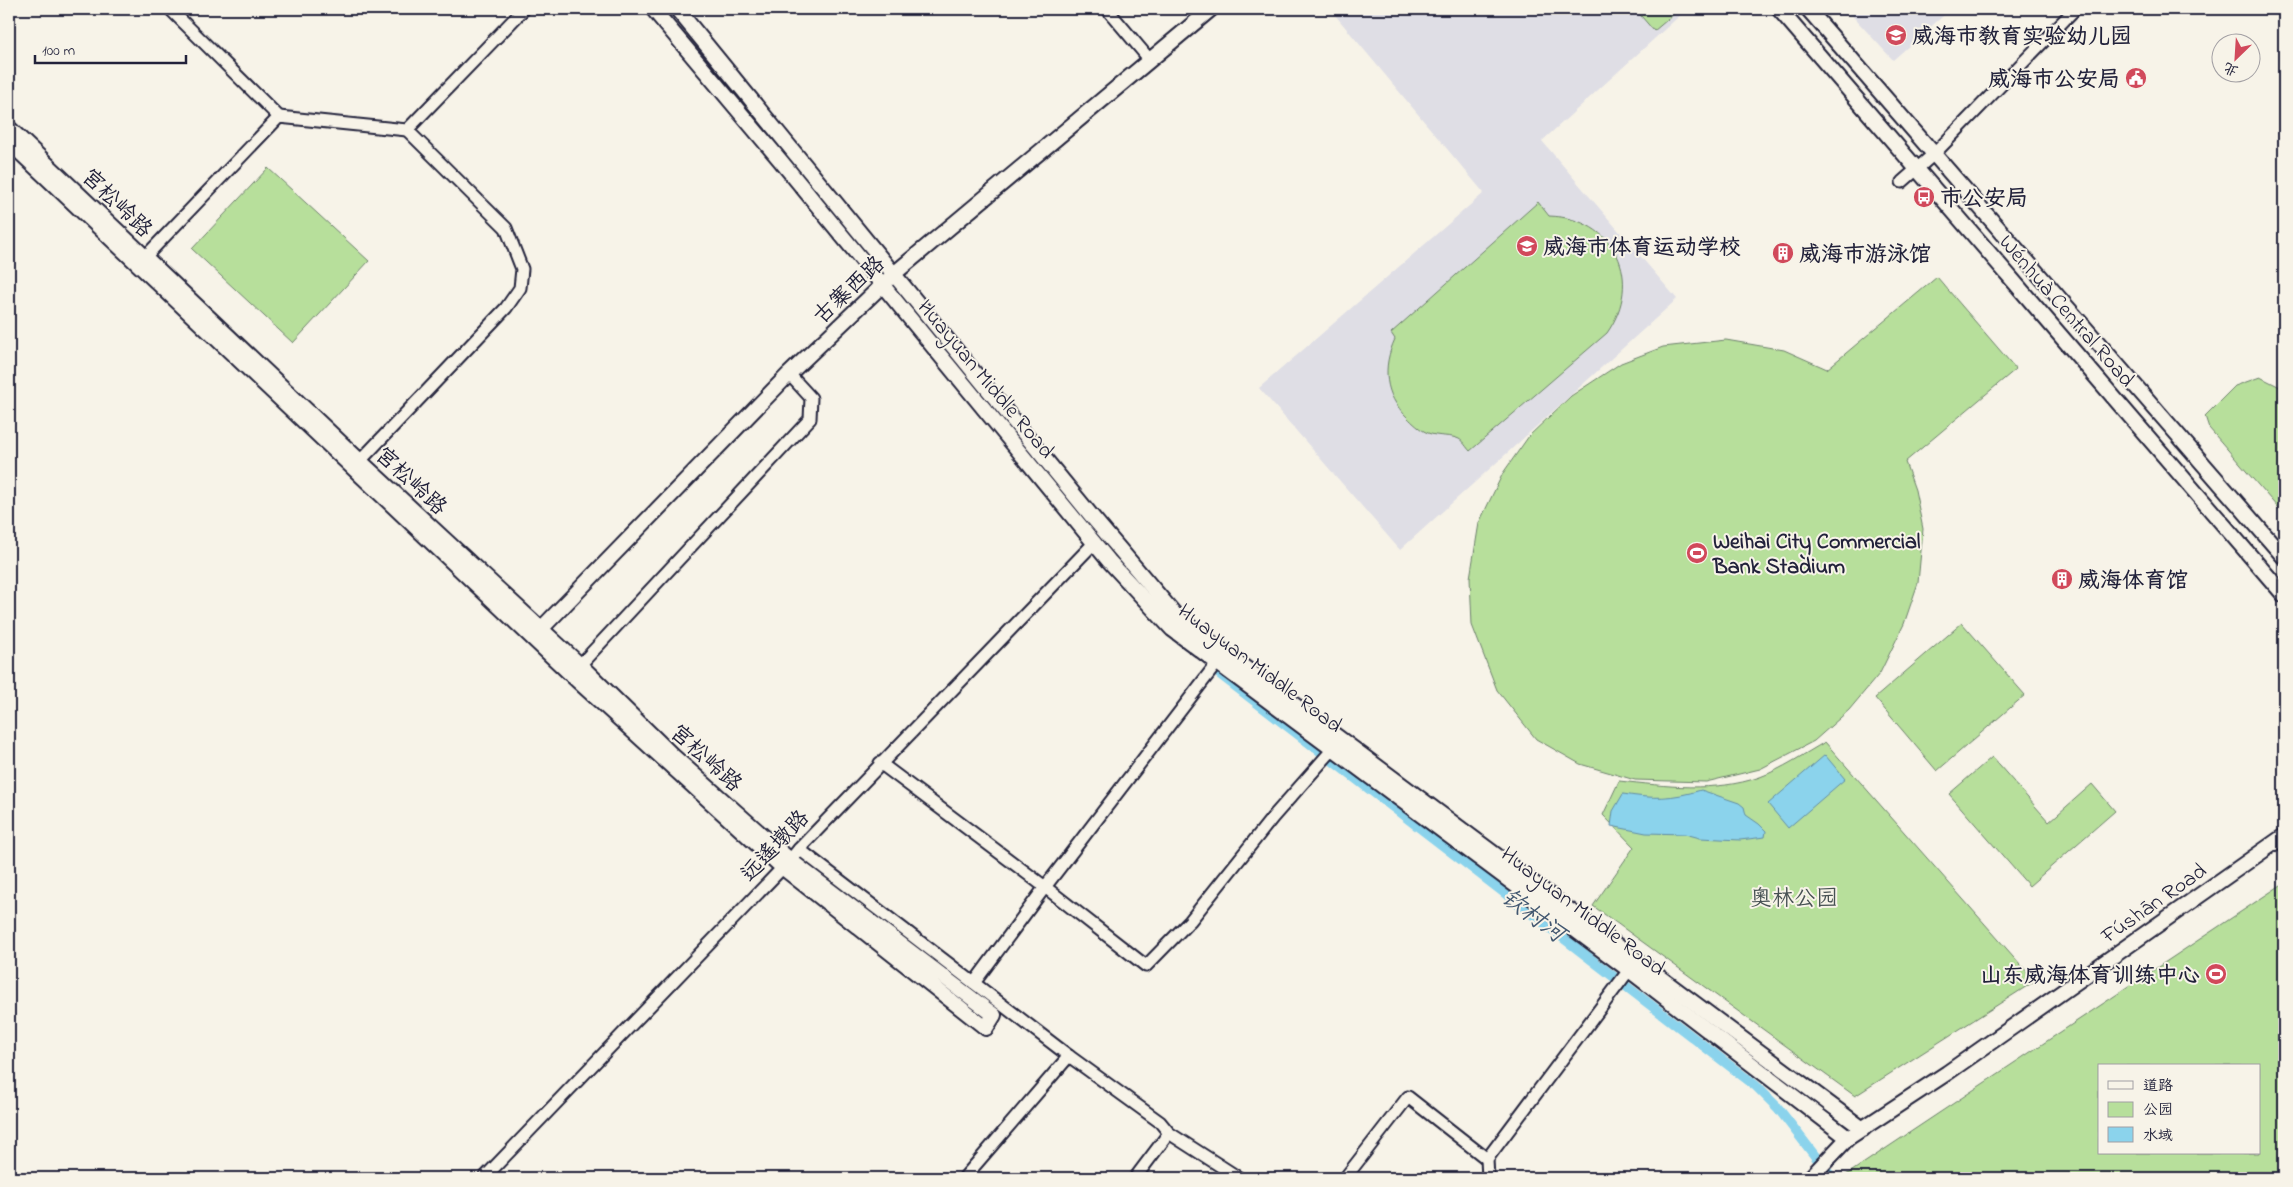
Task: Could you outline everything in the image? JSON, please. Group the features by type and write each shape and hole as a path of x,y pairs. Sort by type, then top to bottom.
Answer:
{"main road":[{"name":"Huayuan Middle Road","path":"653,9 1095,542 1172,629 1329,754 1848,1138"},
{"name":"Huayuan Middle Road","path":"677,9 895,273 1099,525 1178,618 1863,1129"},
{"name":"古寨西路","path":"541,629 789,374 895,273 1211,9"},
{"name":"Wénhuà Central Road","path":"1779,9 2284,595"},
{"name":"Wénhuà Central Road","path":"1808,9 2284,557"},
{"name":"宫松岭路","path":"9,128 360,461 580,665 786,864"},
{"path":"9,142 578,681 786,864 986,1028 994,1015 786,864"},
{"name":"Fúshān Road","path":"1812,1176 1848,1138 1953,1068 2284,836"}],"street":[{"path":"170,9 279,117 407,130 506,228 522,269 520,288 506,308 360,461"},
{"path":"407,130 524,9"},
{"path":"1106,9 1150,60"},
{"path":"1902,182 1935,153 2075,9"},
{"path":"144,257 279,117"},
{"path":"580,665 810,419 811,398 789,374"},
{"name":"远遥墩路","path":"484,1178 786,864 880,763 1095,542"},
{"path":"974,983 1045,887 1217,663"},
{"path":"880,763 1045,887 1146,966 1190,921 1274,817 1329,754"},
{"path":"799,848 1069,1056 1160,1122 1169,1133 1239,1178"},
{"path":"1488,1178 1487,1159 1627,973"},
{"path":"964,1178 1069,1056"},
{"path":"1345,1178 1408,1097 1487,1159"},
{"path":"1135,1178 1169,1133"}],"shaded area":[{"name":"威海市体育运动学校","path":"1330,9 1687,9 1542,141 1677,299 1400,550 1259,388 1484,193"},
{"name":"威海市教育实验幼儿园","path":"1846,9 1951,9 1893,60"}],"green space":[{"path":"1635,9 1680,9 1654,31"},
{"path":"268,168 369,261 293,343 192,249"},
{"path":"1538,202 1549,216 1572,219 1592,228 1607,240 1617,255 1623,273 1623,293 1618,313 1607,333 1470,451 1459,439 1432,434 1422,430 1399,408 1390,390 1388,380 1388,360 1395,339 1391,333"},
{"name":"Weihai City Commercial Bank Stadium","path":"1937,277 2016,369 1905,462 1915,490 1923,529 1918,583 1904,624 1880,673 1849,710 1814,741 1760,769 1706,782 1635,780 1580,764 1536,739 1497,690 1472,625 1470,578 1479,523 1503,473 1529,436 1571,396 1621,363 1663,347 1726,340 1784,350 1827,369"},
{"path":"2260,377 2284,389 2284,515 2209,428 2205,416 2235,386"},
{"path":"1962,623 2025,695 1937,771 1875,698"},
{"name":"奥林公园","path":"1825,742 2035,981 1855,1096 1593,906 1634,847 1603,815 1619,781 1690,787 1708,787 1743,782 1776,770"},
{"path":"1992,757 2049,822 2092,784 2115,811 2029,886 1949,794"},
{"name":"山东威海体育训练中心","path":"2284,883 2284,1178 1843,1177"}],"water":[{"path":"1825,755 1845,779 1788,828 1768,804"},
{"path":"1701,790 1739,803 1744,807 1746,815 1766,831 1765,837 1740,840 1700,838 1685,834 1646,833 1611,826 1613,811 1623,794 1662,797"}],"waterway":[{"name":"钦村河","path":"1217,672 1756,1086 1778,1108 1832,1178"}],"place":[{"name":"威海市教育实验幼儿园","path":"1896,35"},
{"name":"威海市公安局","path":"2136,78"},
{"name":"市公安局","path":"1924,197"},
{"name":"威海市体育运动学校","path":"1527,246"},
{"name":"威海市游泳馆","path":"1783,253"},
{"name":"Weihai City Commercial Bank Stadium","path":"1697,553"},
{"name":"威海体育馆","path":"2062,579"},
{"name":"山东威海体育训练中心","path":"2216,974"}]}
